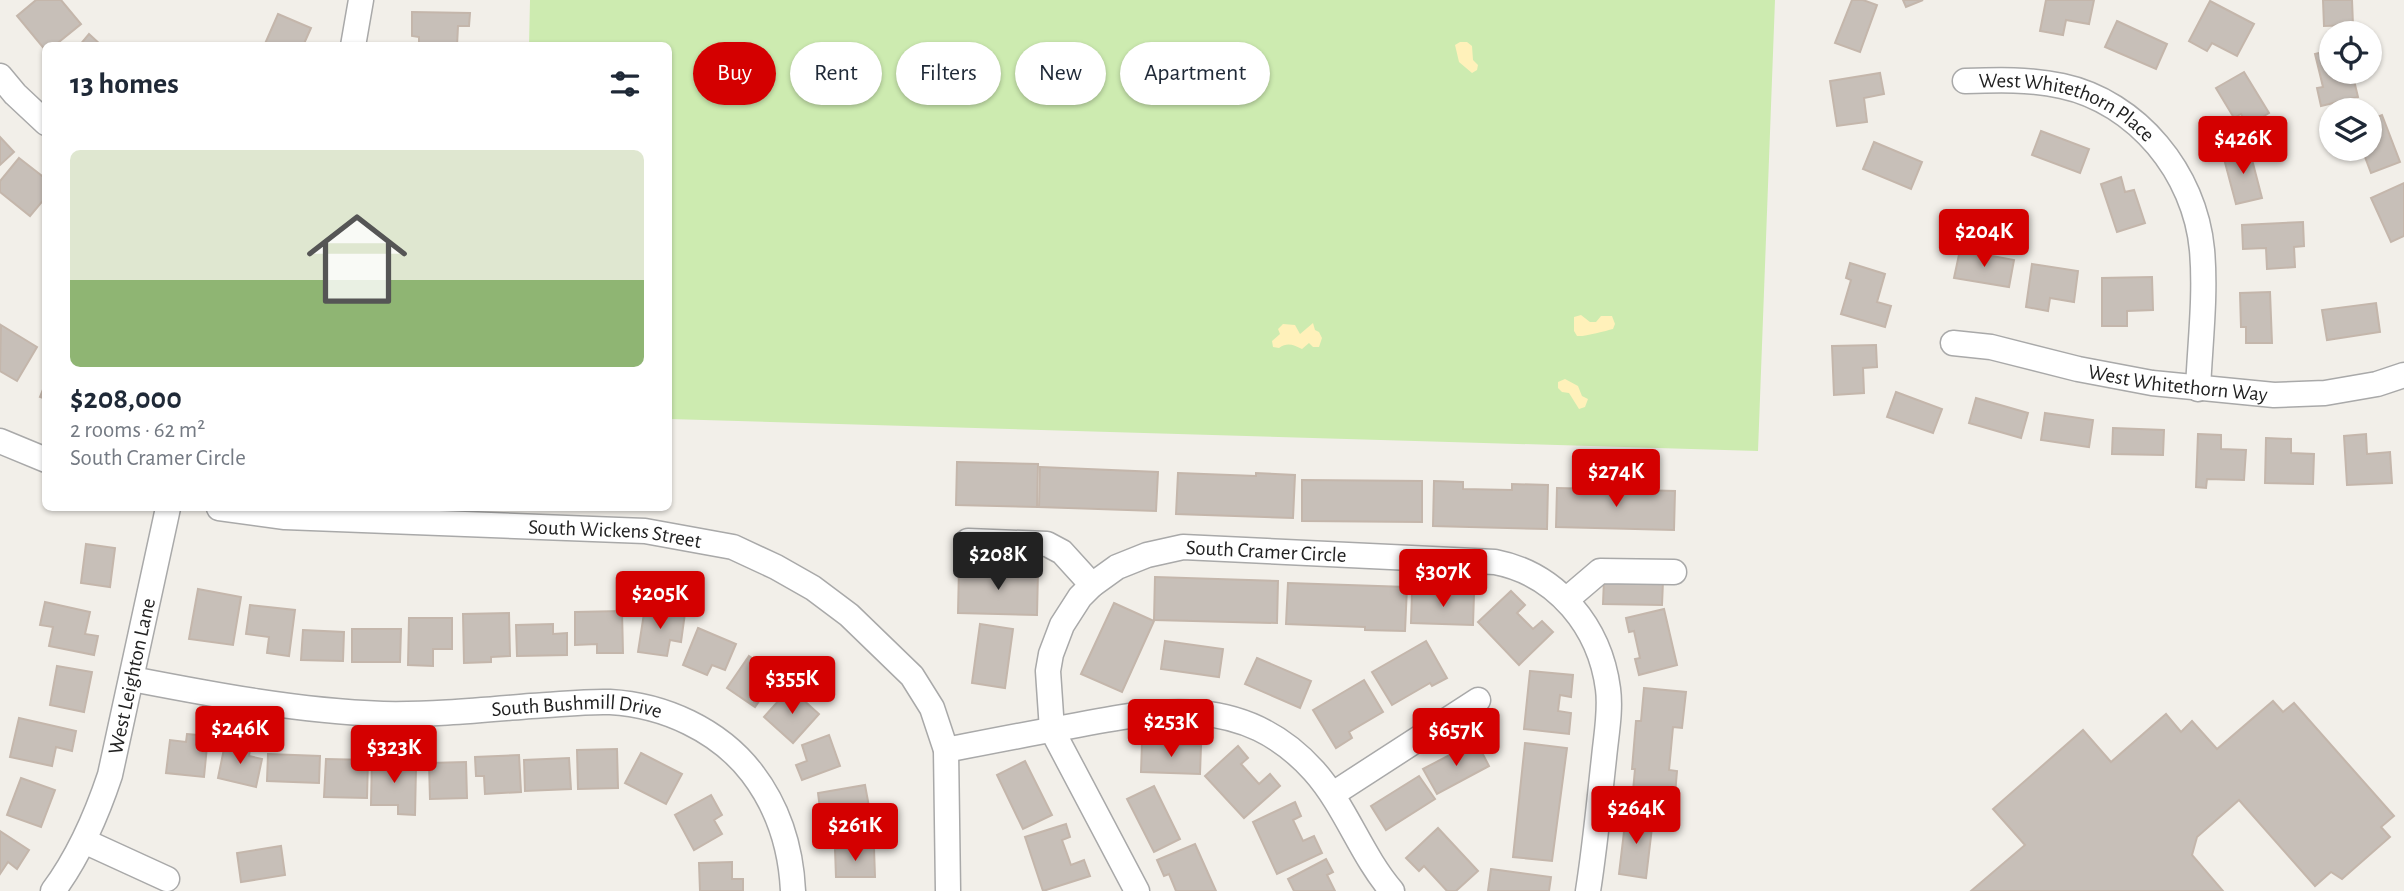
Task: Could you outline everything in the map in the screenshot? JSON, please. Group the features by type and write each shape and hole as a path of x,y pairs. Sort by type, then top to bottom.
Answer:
{"street":[{"path":"354,42 361,0"},
{"path":"0,76 42,119"},
{"name":"West Whitethorn Place","path":"1965,81 2040,82 2085,92 2126,114 2160,149 2187,188 2200,230 2203,271 2199,389"},
{"name":"West Whitethorn Way","path":"1953,343 1991,347 2113,377 2199,389 2300,395 2354,388 2404,375"},
{"path":"0,441 42,458"},
{"name":"West Leighton Lane","path":"53,891 84,841 110,775 167,511"},
{"name":"South Wickens Street","path":"241,511 285,517 645,531 733,547 776,567 813,588 849,615 912,676 925,695 940,725 946,750 948,891"},
{"path":"968,541 1046,544 1062,552 1092,585"},
{"name":"South Cramer Circle","path":"1137,891 1052,730 1048,692 1051,654 1069,612 1092,585 1117,567 1147,555 1183,547 1495,562 1527,570 1566,600 1578,614 1596,645 1609,691 1588,891"},
{"path":"1566,600 1600,571 1674,572"},
{"name":"South Bushmill Drive","path":"132,679 289,707 345,712 423,714 610,702 658,710 701,728 719,741 736,755 764,788 784,835 790,859 793,891"},
{"path":"1333,794 1478,700"},
{"path":"946,750 1156,711 1215,714 1258,728 1289,746 1333,794 1392,891"},
{"path":"84,841 167,879"}],"green space":[{"path":"530,0 1775,0 1758,451 672,419 672,42 529,42"}],"sand":[{"path":"1467,42 1472,46 1473,60 1478,65 1477,70 1472,73 1459,62 1455,45"},
{"path":"1581,315 1590,322 1596,322 1601,316 1612,316 1615,324 1613,329 1577,336 1574,331 1574,317"},
{"path":"1313,323 1322,338 1319,347 1313,347 1309,343 1302,349 1290,345 1273,347 1272,341 1280,334 1278,329 1283,324 1295,325 1300,334"},
{"path":"1565,379 1578,386 1582,396 1588,399 1585,407 1579,409 1569,393 1558,388 1558,382"}],"building":[{"path":"36,0 61,0 81,24 59,42 42,42 42,46 17,16"},
{"path":"1852,0 1863,0 1877,5 1860,52 1835,43"},
{"path":"1903,0 1923,0 1906,7"},
{"path":"2046,0 2094,0 2089,24 2066,20 2063,35 2040,31"},
{"path":"2323,0 2352,0 2353,21 2324,21"},
{"path":"2210,1 2254,24 2237,56 2212,43 2207,51 2189,41"},
{"path":"412,12 470,13 469,26 458,26 457,42 419,42 419,37 412,36"},
{"path":"278,14 311,28 305,42 266,42"},
{"path":"2117,21 2167,44 2156,69 2105,47"},
{"path":"89,34 98,42 82,42"},
{"path":"2319,53 2319,70 2315,54"},
{"path":"2244,72 2269,113 2248,126 2241,114 2234,118 2216,88"},
{"path":"1880,73 1884,94 1864,98 1867,122 1837,126 1830,81"},
{"path":"2322,84 2355,84 2358,97 2319,98 2317,88 2323,87"},
{"path":"2382,115 2400,162 2371,173 2366,161 2382,161"},
{"path":"2041,131 2089,149 2080,173 2032,155"},
{"path":"0,137 14,152 0,165"},
{"path":"1874,142 1922,162 1911,189 1863,169"},
{"path":"2249,148 2262,198 2236,204 2223,155"},
{"path":"19,158 42,176 42,202 30,216 0,192 0,181"},
{"path":"2121,177 2125,192 2134,190 2145,223 2117,232 2101,184"},
{"path":"2404,183 2404,236 2391,242 2371,198"},
{"path":"2303,222 2304,246 2294,247 2295,267 2267,269 2266,248 2243,249 2242,225"},
{"path":"1960,250 2014,260 2009,287 1954,278"},
{"path":"1850,263 1885,274 1877,302 1891,306 1885,327 1841,314 1851,280 1846,278"},
{"path":"2032,264 2078,271 2074,302 2050,298 2048,311 2026,307"},
{"path":"2152,277 2153,310 2127,311 2127,326 2102,326 2102,278"},
{"path":"2270,292 2272,343 2246,343 2246,327 2241,327 2240,293"},
{"path":"2376,303 2380,332 2327,340 2322,310"},
{"path":"1,325 37,347 17,381 0,371"},
{"path":"1876,345 1877,367 1863,368 1864,393 1834,395 1832,346"},
{"path":"1896,392 1942,409 1933,433 1887,417"},
{"path":"1976,398 2028,413 2021,438 1969,423"},
{"path":"2045,413 2093,420 2089,447 2041,440"},
{"path":"2113,428 2164,430 2163,455 2112,454"},
{"path":"2198,434 2221,435 2221,449 2246,450 2244,480 2207,479 2206,488 2196,487"},
{"path":"2366,434 2367,454 2390,452 2392,483 2347,485 2344,436"},
{"path":"2266,438 2291,439 2291,453 2314,454 2313,484 2265,483"},
{"path":"957,462 1038,464 1037,507 956,505"},
{"path":"1040,467 1158,472 1156,511 1039,507"},
{"path":"1178,473 1295,475 1293,518 1176,514"},
{"path":"1302,480 1422,481 1422,522 1302,521"},
{"path":"1434,481 1463,482 1463,489 1512,490 1512,484 1548,485 1547,529 1433,526"},
{"path":"1557,488 1675,491 1674,530 1556,527"},
{"path":"86,544 115,548 110,587 81,583"},
{"path":"959,568 1038,571 1037,615 958,613"},
{"path":"1155,577 1278,581 1277,623 1154,620"},
{"path":"1604,579 1663,581 1662,605 1603,604"},
{"path":"1288,583 1407,587 1405,631 1286,624"},
{"path":"198,589 241,597 233,645 189,639"},
{"path":"1511,591 1525,605 1517,613 1533,629 1542,621 1553,632 1519,665 1478,622"},
{"path":"1412,593 1474,594 1473,625 1411,623"},
{"path":"45,602 90,612 85,634 98,636 94,655 49,646 53,627 40,625"},
{"path":"1114,603 1154,621 1122,692 1081,674"},
{"path":"250,605 295,610 289,656 267,653 269,637 246,634"},
{"path":"645,607 685,613 681,642 670,640 667,656 638,652"},
{"path":"1664,609 1677,665 1639,675 1635,659 1640,658 1634,631 1629,632 1626,618"},
{"path":"622,611 623,653 597,653 597,644 575,645 575,612"},
{"path":"509,613 510,656 491,657 491,662 464,663 463,614"},
{"path":"409,618 452,618 452,649 433,649 433,666 408,665"},
{"path":"553,624 553,634 567,633 567,655 517,656 516,625"},
{"path":"980,624 1013,629 1005,688 972,683"},
{"path":"698,628 736,644 725,670 712,665 707,675 683,665"},
{"path":"352,629 401,629 400,662 352,662"},
{"path":"303,630 344,632 343,661 301,660"},
{"path":"1165,641 1223,649 1219,677 1161,669"},
{"path":"1426,641 1447,678 1432,686 1430,683 1392,705 1372,672"},
{"path":"749,656 777,675 755,707 727,688"},
{"path":"1257,658 1311,681 1300,708 1245,684"},
{"path":"57,666 92,672 84,712 50,705"},
{"path":"1530,671 1573,675 1571,697 1560,695 1558,711 1571,713 1569,734 1524,729"},
{"path":"1364,680 1383,712 1349,732 1352,738 1336,748 1313,710"},
{"path":"790,688 819,714 793,743 764,717"},
{"path":"1644,688 1686,692 1682,728 1673,727 1669,770 1677,771 1674,806 1632,802 1636,721 1641,721"},
{"path":"2273,701 2283,712 2294,703 2394,816 2381,827 2390,837 2342,879 2331,872 2315,886 2239,800 2197,837 2192,855 2223,891 1971,891 2025,845 1993,809 2083,730 2111,762 2166,714 2181,732 2192,721 2217,749"},
{"path":"19,718 76,731 72,751 56,747 52,766 10,757"},
{"path":"187,734 208,736 204,777 166,773 170,740 186,742"},
{"path":"829,735 840,766 802,780 796,765 807,761 802,745"},
{"path":"1476,741 1489,766 1437,794 1423,769"},
{"path":"1142,743 1201,746 1200,774 1141,772"},
{"path":"1525,743 1567,748 1552,861 1513,857"},
{"path":"225,744 250,749 249,756 262,759 256,787 218,778"},
{"path":"1238,746 1248,758 1241,764 1259,784 1270,774 1280,786 1244,818 1205,776"},
{"path":"617,749 618,788 578,789 577,750"},
{"path":"641,753 682,774 666,804 625,783"},
{"path":"268,754 320,756 319,783 267,781"},
{"path":"519,755 521,792 485,794 484,776 476,776 475,757"},
{"path":"372,757 397,758 397,766 416,767 415,815 398,814 398,805 371,805"},
{"path":"569,758 571,789 525,791 524,760"},
{"path":"326,759 368,760 367,798 324,797"},
{"path":"1025,761 1052,815 1023,829 997,775"},
{"path":"466,762 467,798 430,799 429,763"},
{"path":"1419,776 1435,799 1386,830 1371,806"},
{"path":"21,778 55,790 41,827 7,815"},
{"path":"865,785 872,823 823,832 818,793"},
{"path":"1154,786 1180,839 1154,852 1127,799"},
{"path":"711,795 722,815 714,820 722,834 694,850 675,815"},
{"path":"1295,802 1301,816 1293,820 1303,841 1314,836 1322,853 1277,874 1253,822"},
{"path":"1626,815 1653,819 1646,878 1619,874"},
{"path":"1066,824 1070,837 1062,840 1071,865 1084,860 1090,876 1043,891 1025,837"},
{"path":"1438,828 1478,871 1456,891 1447,891 1424,866 1419,871 1406,858"},
{"path":"0,831 29,850 17,869 8,862 0,874"},
{"path":"1195,844 1216,891 1176,891 1169,874 1164,876 1157,860"},
{"path":"281,846 285,875 241,882 237,853"},
{"path":"874,848 875,877 836,877 835,849"},
{"path":"1326,859 1333,872 1327,875 1335,891 1294,891 1288,879"},
{"path":"732,862 732,879 743,879 743,891 700,891 699,863"},
{"path":"1491,869 1551,877 1549,891 1488,891"}]}
